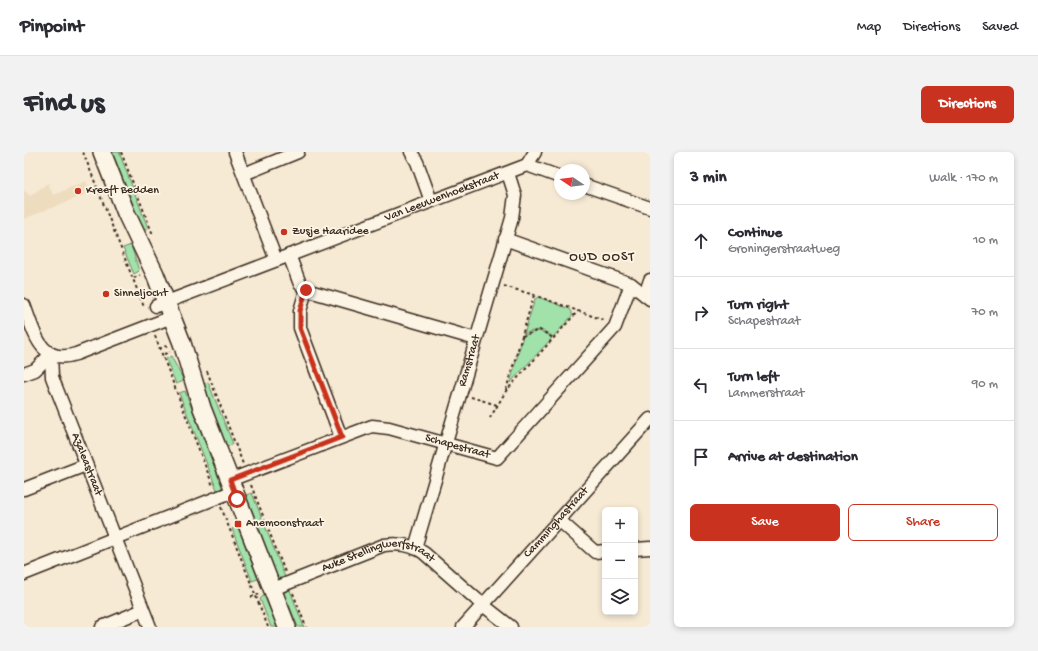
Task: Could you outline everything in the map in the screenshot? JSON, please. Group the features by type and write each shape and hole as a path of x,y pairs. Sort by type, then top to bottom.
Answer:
{"main road":[{"path":"102,152 126,213 155,274 172,347 202,408 287,627"}],"street":[{"path":"235,152 276,260"},
{"path":"244,174 298,152"},
{"path":"411,152 417,162 431,202"},
{"path":"535,152 527,165 554,175"},
{"name":"Van Leeuwenhoekstraat","path":"51,354 61,357 69,356 276,260 527,165"},
{"name":"Ramstraat","path":"415,548 515,205 515,195 508,173"},
{"path":"590,187 650,208"},
{"path":"506,239 630,284 648,297 650,280"},
{"path":"289,255 300,284 306,290 476,339"},
{"name":"Schapestraat","path":"232,486 247,474 372,426 380,426 493,458 501,455 616,327 630,284"},
{"path":"306,290 300,311 300,328 342,437"},
{"path":"24,305 37,338 43,348 51,354 35,370 24,374"},
{"name":"Azaleastraat","path":"51,354 52,378 150,627"},
{"name":"Camminghastraat","path":"463,627 650,419"},
{"path":"24,489 86,465"},
{"path":"24,574 218,498 232,486"},
{"path":"559,520 595,552 602,551"},
{"name":"Auke Stellingwerfstraat","path":"272,589 384,545 397,544 415,548 424,553 483,605 511,627"},
{"path":"638,549 650,548"},
{"path":"102,627 143,610"}],"path":[{"path":"121,152 154,238"},
{"path":"134,278 140,276"},
{"path":"493,283 534,295 596,318"},
{"path":"506,391 534,295"},
{"path":"490,418 506,391 578,311"},
{"path":"522,336 540,330 553,338"},
{"path":"164,354 170,352"},
{"path":"204,364 306,627"},
{"path":"484,401 497,405"},
{"path":"218,498 268,627"},
{"path":"251,597 256,596"}],"shaded area":[{"path":"86,181 91,192 24,219 24,190 30,196 48,183 53,195"}],"green space":[{"path":"112,152 119,152 148,228 143,230"},
{"path":"131,245 139,271 134,274 123,248"},
{"path":"538,297 570,309 572,312 572,316 553,337 546,332 539,330 524,334 535,299"},
{"path":"537,331 546,333 552,338 510,383 523,336"},
{"path":"171,356 184,381 176,384 166,359"},
{"path":"208,382 233,444 227,447 203,384"},
{"path":"185,391 218,476 221,475 224,485 219,491 217,490 179,393"},
{"path":"252,493 285,577 284,579 276,577 271,569 274,567 246,495"},
{"path":"238,527 258,579 252,581 232,529"},
{"path":"287,590 290,590 304,627 298,627 289,605 286,606 283,594"},
{"path":"263,596 265,597 277,627 271,627 260,599"}],"place":[{"name":"Kreeft Bedden","path":"78,191"},
{"name":"Zusje Haaridee","path":"284,232"},
{"name":"Sinneljocht","path":"106,294"},
{"name":"Anemoonstraat","path":"238,524"}],"district":[{"name":"OUD OOST","path":"602,257"}],"route":[{"path":"237,499 230,480 342,437 300,328 300,311 306,290"}]}
